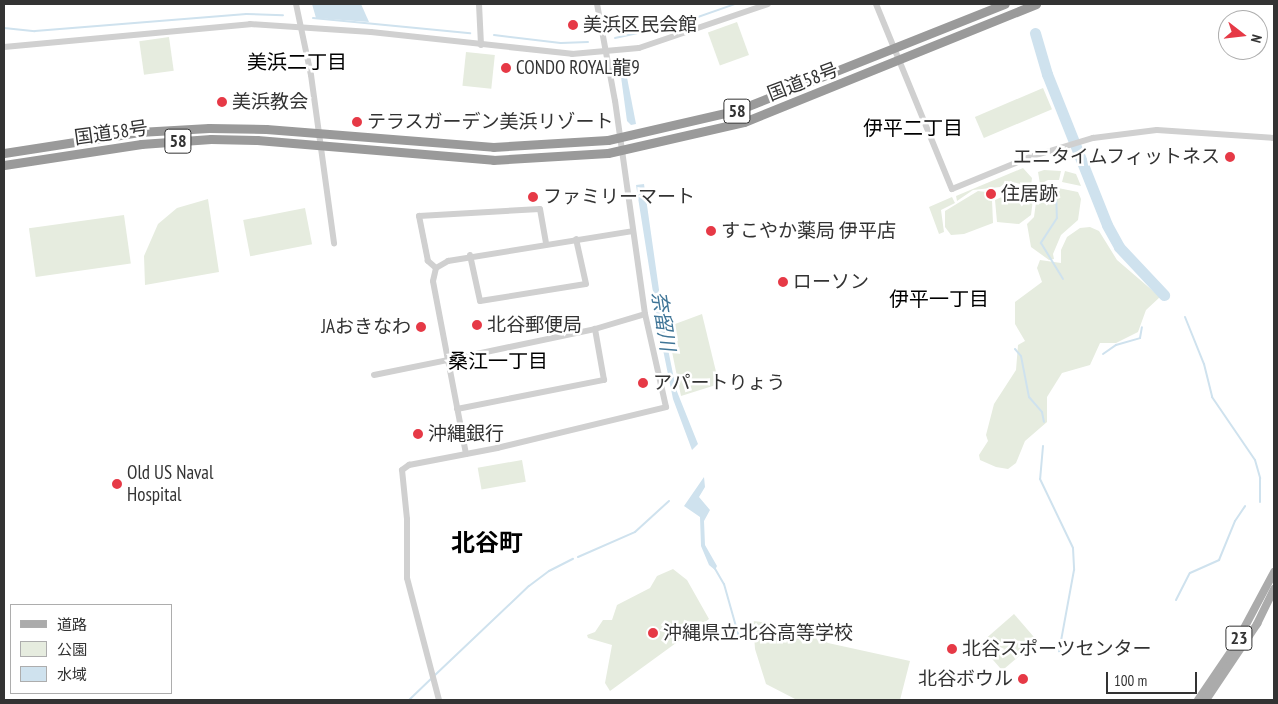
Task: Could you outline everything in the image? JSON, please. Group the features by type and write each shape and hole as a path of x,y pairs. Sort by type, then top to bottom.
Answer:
{"highway":[{"name":"国道58号","path":"4,153 178,128 256,128 493,147 620,138 738,110 1005,4"},
{"name":"国道58号","path":"4,165 178,140 257,140 493,160 622,150 744,122 1036,4"}],"main road":[{"name":"23","path":"1198,700 1234,647 1274,572"},
{"name":"23","path":"1206,700 1257,624 1274,589"}],"street":[{"path":"296,4 302,26 320,133 334,244"},
{"path":"479,4 481,45"},
{"path":"438,699 406,570 407,519 402,470 409,465 466,454 666,407 645,314 622,150 597,4"},
{"path":"4,46 230,25 302,26 572,54 639,48 768,4"},
{"path":"876,4 893,50 952,189 1067,144 1081,141 1157,130 1274,138"},
{"path":"436,268 428,262 419,216 540,209 546,243"},
{"path":"466,454 433,281 436,268 454,258 633,231"},
{"path":"470,255 480,301 586,284 576,239"},
{"path":"374,375 595,328 645,314"},
{"path":"457,409 604,380 595,328"}],"green space":[{"path":"737,22 749,55 720,65 708,33"},
{"path":"169,37 174,71 144,75 139,41"},
{"path":"466,52 495,55 491,89 462,86"},
{"path":"1043,88 1052,109 984,138 975,117"},
{"path":"1023,168 1032,178 1031,186 1007,181 1000,187 973,190 957,201 956,196"},
{"path":"1044,170 1061,171 1059,180 1048,180 1040,184 1038,172"},
{"path":"1065,171 1076,174 1081,186 1062,182"},
{"path":"1011,184 1034,192 1031,215 1019,224 997,222 995,200 1004,196 1004,188"},
{"path":"1048,186 1078,192 1081,199 1078,220 1061,235 1053,254 1054,259 1049,260 1031,247 1027,224 1034,217 1037,195"},
{"path":"978,191 986,192 992,200 993,223 964,234 951,235 945,227 945,211"},
{"path":"952,197 955,203 941,210 944,232 939,234 929,207"},
{"path":"208,199 219,272 145,285 144,256 158,224 177,208"},
{"path":"305,208 312,244 250,256 243,220"},
{"path":"124,215 131,264 36,277 29,228"},
{"path":"1090,227 1099,231 1117,260 1160,297 1146,310 1138,332 1116,343 1100,343 1090,365 1062,373 1047,397 1047,422 1025,441 1016,463 1008,469 996,467 980,460 979,455 988,441 986,435 994,404 1016,370 1018,345 1025,341 1015,324 1015,302 1042,282 1037,268 1040,260 1061,263 1061,250 1067,237 1080,228"},
{"path":"702,314 719,384 681,396 667,327"},
{"path":"522,460 526,482 482,489 478,468"},
{"path":"673,569 687,580 709,619 610,691 605,683 612,645 588,638 587,635 595,632 603,620 612,620 617,605 650,588 657,576"},
{"path":"1014,614 1037,640 1002,671 979,644"},
{"path":"753,621 803,627 828,643 910,661 900,700 797,700 766,684 755,649"}],"water":[{"path":"312,4 361,4 369,22 316,18"},
{"path":"619,62 624,62 636,124 631,125 627,121"},
{"path":"644,184 666,339 676,389 698,444 692,450 673,399 659,330 636,185"},
{"path":"704,477 705,487 699,497 710,510 704,521 705,545 717,566 715,570 709,565 701,546 700,517 684,506"}],"waterway":[{"path":"615,38 678,24 735,4"},
{"path":"4,28 35,31 246,14 283,15"},
{"path":"313,18 470,33"},
{"path":"1035,33 1047,74 1107,225 1119,247 1164,295"},
{"path":"494,35 561,43 588,42"},
{"path":"1056,192 1057,218 1041,243 1063,279"},
{"path":"1185,317 1204,364 1212,397 1255,460 1260,478 1260,502"},
{"path":"1103,354 1116,345 1140,338 1142,327"},
{"path":"1015,349 1021,356 1029,397 1042,412 1044,422"},
{"path":"1043,446 1040,479 1073,548 1074,570 1059,652"},
{"path":"578,557 635,532 669,501"},
{"path":"1176,600 1190,573 1219,560 1235,521 1245,506"},
{"path":"434,676 529,586 549,571 573,559"},
{"name":"奈留川","path":"714,567 724,584 739,637"},
{"path":"409,700 431,679"}],"place":[{"name":"美浜区民会館","path":"573,25"},
{"name":"CONDO ROYAL龍9","path":"506,68"},
{"name":"美浜教会","path":"222,102"},
{"name":"テラスガーデン美浜リゾート","path":"357,122"},
{"name":"エニタイムフィットネス","path":"1230,157"},
{"name":"住居跡","path":"991,194"},
{"name":"ファミリーマート","path":"533,197"},
{"name":"すこやか薬局 伊平店","path":"711,231"},
{"name":"ローソン","path":"783,282"},
{"name":"北谷郵便局","path":"477,325"},
{"name":"JAおきなわ","path":"421,327"},
{"name":"アパートりょう","path":"643,383"},
{"name":"沖縄銀行","path":"418,434"},
{"name":"Old US Naval Hospital","path":"117,484"},
{"name":"沖縄県立北谷高等学校","path":"653,633"},
{"name":"北谷スポーツセンター","path":"952,649"},
{"name":"北谷ボウル","path":"1023,679"}],"district":[{"name":"美浜二丁目","path":"297,62"},
{"name":"伊平二丁目","path":"913,128"},
{"name":"伊平一丁目","path":"939,299"},
{"name":"桑江一丁目","path":"498,361"},
{"name":"北谷町","path":"487,543"}]}
